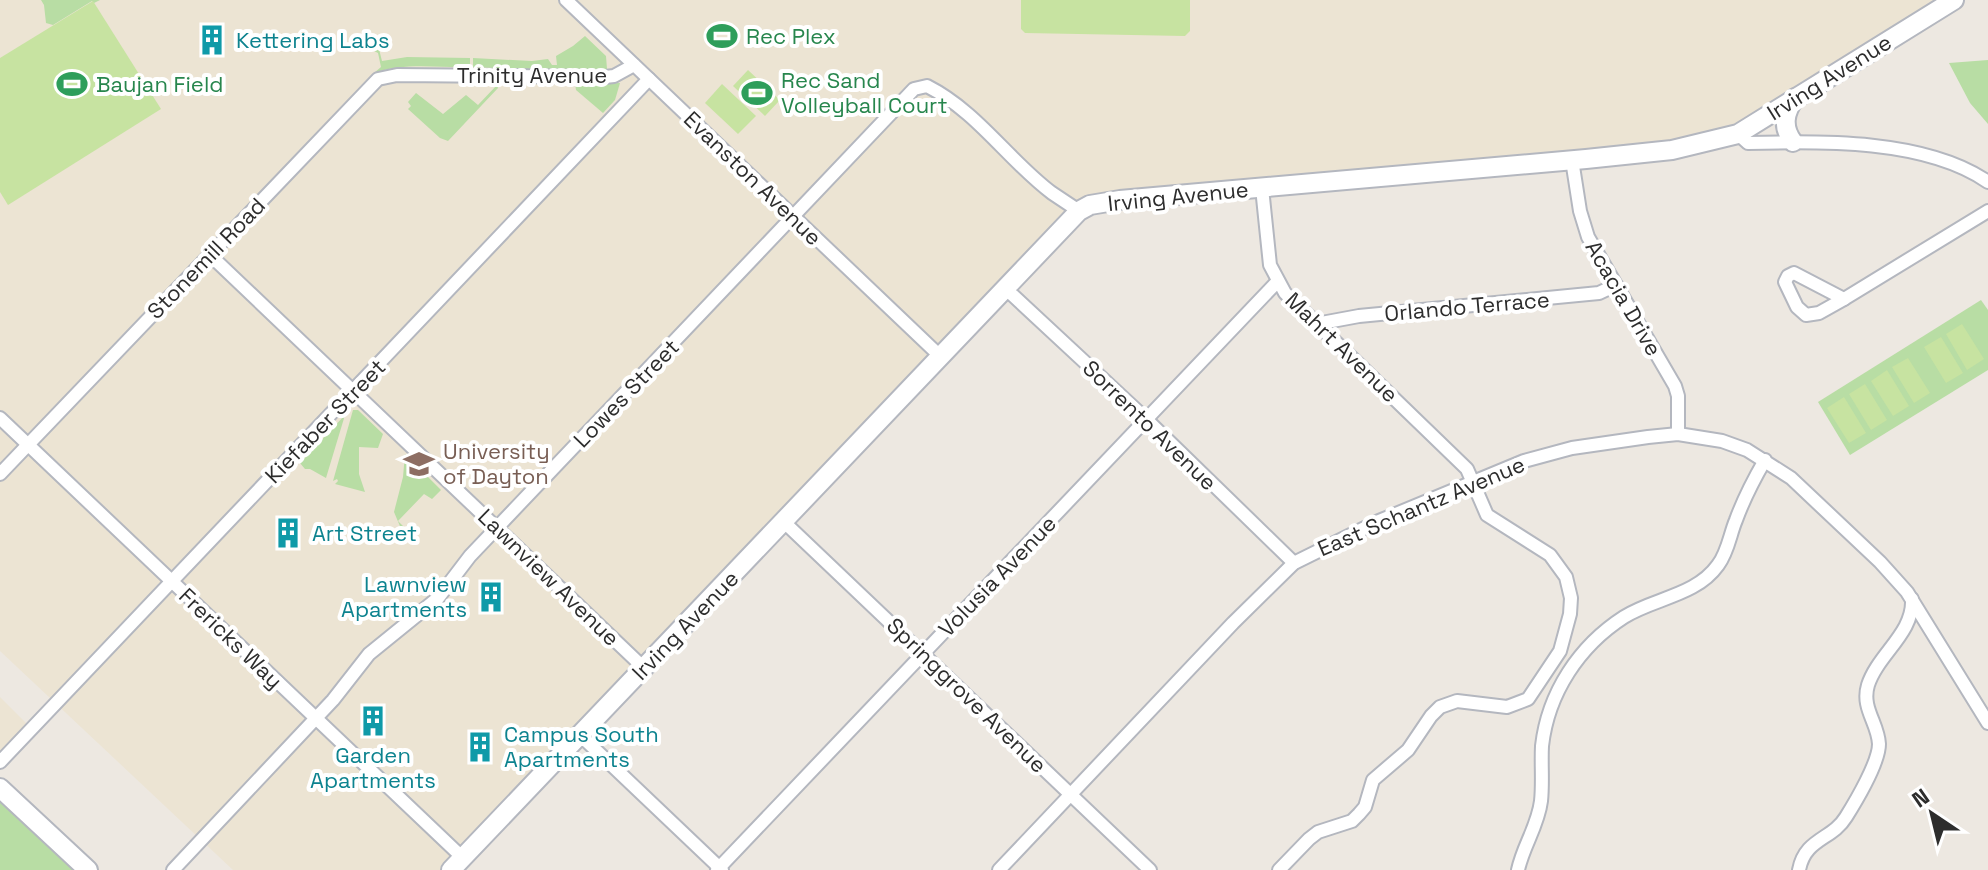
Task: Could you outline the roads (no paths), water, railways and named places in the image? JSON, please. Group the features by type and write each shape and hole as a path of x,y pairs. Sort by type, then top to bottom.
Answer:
{"street":[{"name":"Evanston Avenue","path":"566,0 940,356"},
{"name":"Irving Avenue","path":"457,864 1079,211 1090,205 1120,200 1672,150 1738,134 1954,0"},
{"name":"Trinity Avenue","path":"427,75 605,77 614,76 634,65"},
{"name":"Stonemill Road","path":"0,474 378,79 427,75"},
{"name":"Kiefaber Street","path":"0,762 649,79"},
{"name":"Lowes Street","path":"173,870 316,718 369,654 443,594 470,556 497,527 914,89 927,86 965,109 1051,192 1079,211"},
{"path":"1793,142 1787,132 1785,116 1796,97"},
{"path":"1738,134 1748,143 1867,146 1926,154 1961,165 1988,182"},
{"name":"Acacia Drive","path":"1572,160 1585,230 1675,386 1678,434"},
{"name":"Mahrt Avenue","path":"1262,188 1270,265 1285,293 1467,469 1487,515 1550,555 1560,565 1569,584 1570,614 1560,651 1528,699"},
{"path":"1844,299 1803,275 1794,273 1785,282 1797,307 1806,315 1819,313 1844,299 1988,211"},
{"name":"Lawnview Avenue","path":"210,255 644,668"},
{"name":"Volusia Avenue","path":"719,869 1277,282"},
{"name":"Orlando Terrace","path":"1316,324 1359,316 1599,293 1616,285"},
{"name":"Sorrento Avenue","path":"1005,288 1294,563"},
{"name":"Frericks Way","path":"0,418 316,718 457,864"},
{"name":"East Schantz Avenue","path":"999,870 1294,563 1379,521 1546,454 1678,434 1722,441 1765,460 1791,478 1880,562 1912,599 1988,723"},
{"path":"1518,870 1538,815 1542,744 1554,698 1578,658 1613,625 1640,609 1693,587 1718,565 1745,495 1765,460"},
{"name":"Springgrove Avenue","path":"783,521 1150,870"},
{"path":"1799,870 1807,849 1846,818 1877,756 1877,735 1867,710 1867,686 1909,619 1912,599"},
{"path":"1279,870 1318,832 1352,821 1359,814 1365,807 1373,780 1408,750 1440,707 1457,701 1507,707 1528,699 1554,698"},
{"path":"580,735 719,869"},
{"path":"0,788 88,870"}],"place":[{"name":"Rec Plex","path":"722,36"},
{"name":"Kettering Labs","path":"212,40"},
{"name":"Baujan Field","path":"72,84"},
{"name":"Rec Sand Volleyball Court","path":"757,93"},
{"name":"University of Dayton","path":"419,464"},
{"name":"Art Street","path":"288,533"},
{"name":"Lawnview Apartments","path":"491,597"},
{"name":"Garden Apartments","path":"373,721"},
{"name":"Campus South Apartments","path":"480,747"}]}
